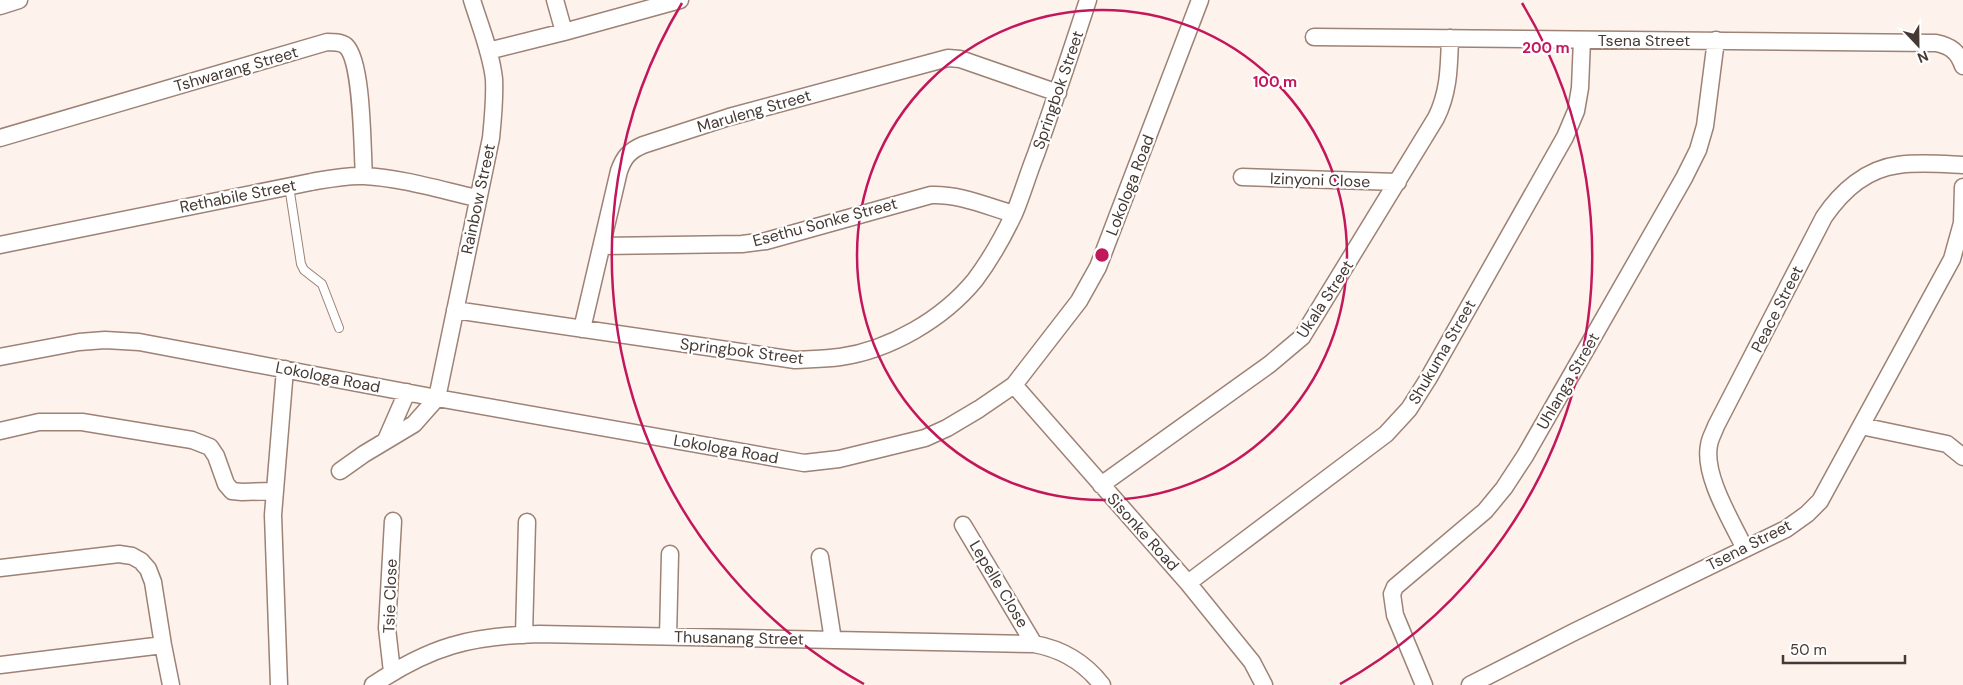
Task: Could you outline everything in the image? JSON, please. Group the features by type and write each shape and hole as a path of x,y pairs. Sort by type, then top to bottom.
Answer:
{"street":[{"path":"0,6 19,0"},
{"name":"Rainbow Street","path":"437,398 477,198 491,138 495,108 494,78 488,51 472,0"},
{"path":"555,0 564,32"},
{"path":"488,51 680,0"},
{"name":"Springbok Street","path":"455,310 795,360 841,357 896,340 941,313 975,280 991,257 1014,214 1058,93 1088,0"},
{"name":"Lokologa Road","path":"0,358 79,342 105,340 139,342 437,398 804,463 839,459 925,438 947,428 1014,385 1074,309 1098,267 1200,0"},
{"name":"Tsena Street","path":"1314,37 1936,43 1955,50 1963,66"},
{"name":"Ukala Street","path":"1101,484 1270,364 1302,337 1398,182 1444,102 1448,80 1450,38"},
{"name":"Shukuma Street","path":"1188,583 1352,461 1386,434 1408,409 1428,379 1566,137 1576,112 1580,88 1582,40"},
{"name":"Uhlanga Street","path":"1424,685 1395,615 1392,594 1395,587 1485,511 1504,488 1525,456 1684,178 1698,150 1710,98 1716,40"},
{"name":"Tshwarang Street","path":"0,138 327,42 337,43 345,46 355,64 364,176"},
{"name":"Maruleng Street","path":"582,329 619,171 623,160 630,151 642,145 728,117 948,58 960,60 1058,93"},
{"name":"Peace Street","path":"1744,547 1718,492 1708,457 1709,444 1716,426 1824,217 1845,191 1870,174 1884,168 1897,165 1963,165"},
{"name":"Rethabile Street","path":"0,245 341,177 364,176 393,180 477,198"},
{"name":"Izinyoni Close","path":"1242,177 1398,182"},
{"name":"Tsena Street","path":"1470,685 1744,547 1786,528 1807,514 1820,501 1952,259 1962,223 1963,187"},
{"name":"Esethu Sonke Street","path":"602,246 742,244 766,241 931,195 964,198 1014,214"},
{"path":"278,685 273,515 285,369"},
{"name":"Sisonke Road","path":"1014,385 1188,583 1252,662 1264,685"},
{"path":"386,440 407,392"},
{"path":"340,471 386,440 414,424 437,398"},
{"path":"0,431 39,422 75,422 192,440 210,447 216,456 226,484 232,490 236,492 274,491"},
{"path":"1861,426 1948,444 1963,458"},
{"name":"Tsie Close","path":"392,672 388,628 394,521"},
{"path":"524,635 527,522"},
{"name":"Lepelle Close","path":"963,525 1034,644"},
{"path":"0,568 119,554 132,556 141,561 148,569 153,582 171,685"},
{"path":"668,637 670,554"},
{"path":"820,557 833,640"},
{"name":"Thusanang Street","path":"373,685 392,672 426,654 463,642 500,635 1034,644 1074,658 1096,677 1102,685"},
{"path":"0,665 163,645"}],"lane":[{"path":"289,186 301,264 304,270 322,284 339,328"}]}
